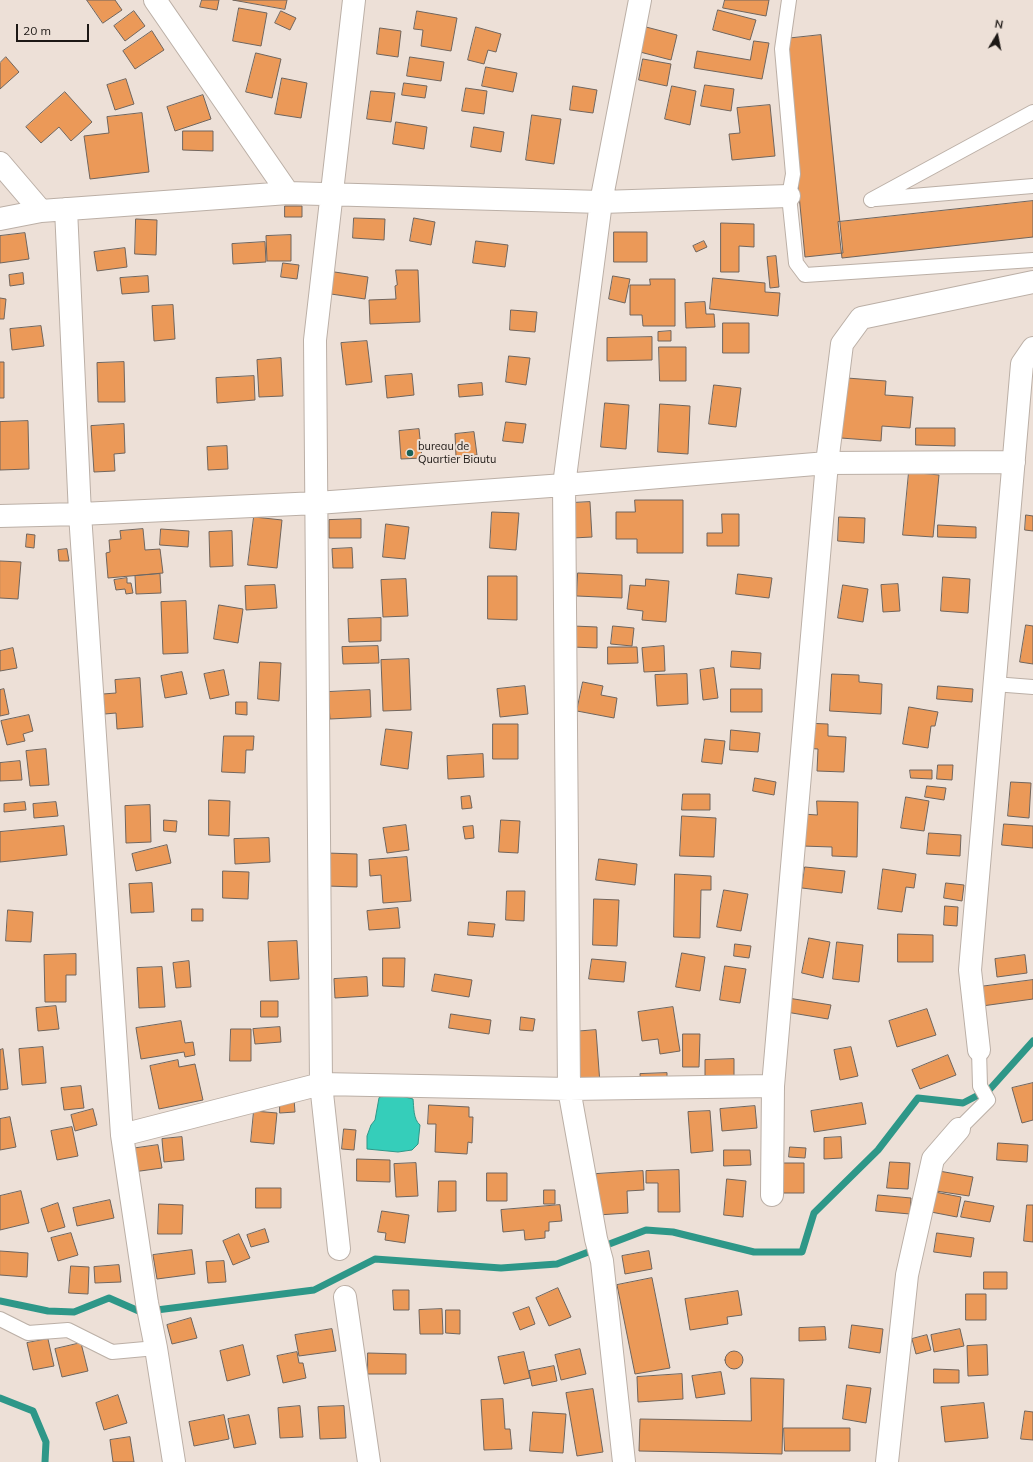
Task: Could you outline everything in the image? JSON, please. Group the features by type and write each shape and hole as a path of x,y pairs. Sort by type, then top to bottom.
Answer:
{"street":[{"path":"156,0 288,193"},
{"path":"339,1249 321,1084 315,340 333,194 354,0"},
{"path":"624,1462 602,1260 596,1240 569,1090 564,485 600,202 640,0"},
{"path":"0,164 41,211"},
{"path":"0,219 41,211 288,193 600,202 789,196"},
{"path":"66,209 80,514 122,1134 149,1312 174,1462"},
{"path":"772,1195 773,1086 827,463 842,344 861,318 1033,282"},
{"path":"979,1050 970,970 1022,364 1033,348"},
{"path":"0,516 80,514 317,503 564,485 827,463 1014,462"},
{"path":"122,1134 321,1084 569,1090 773,1086"},
{"path":"887,1462 907,1275 933,1159 959,1130"},
{"path":"345,1297 369,1462"}],"lane":[{"path":"789,0 782,49 793,174 789,196 796,264 805,275 1033,260"},
{"path":"1033,112 871,200 1033,186"},
{"path":"994,684 1033,687"},
{"path":"959,1130 988,1100 980,1086 979,1050"},
{"path":"0,1319 28,1333 68,1330 112,1352 156,1348"}],"water":[{"path":"389,1095 413,1099 416,1120 420,1125 418,1144 412,1150 398,1152 367,1149 367,1136 371,1125 375,1120 379,1098"}],"building":[{"path":"87,0 115,0 122,10 103,23"},
{"path":"202,0 219,0 217,10 200,7"},
{"path":"233,0 287,0 285,9"},
{"path":"725,0 769,0 766,16 723,8"},
{"path":"239,8 267,13 261,46 233,41"},
{"path":"718,10 756,20 750,40 713,30"},
{"path":"134,11 145,26 125,41 114,26"},
{"path":"281,11 296,18 290,30 275,23"},
{"path":"417,11 457,18 451,51 421,46 423,30 414,29"},
{"path":"476,27 501,34 496,52 488,50 484,64 468,60"},
{"path":"646,27 677,35 671,60 640,52"},
{"path":"380,28 401,31 398,57 377,54"},
{"path":"152,31 164,50 135,69 123,51"},
{"path":"821,35 843,253 805,257 784,39"},
{"path":"754,41 769,43 762,79 694,68 697,51 750,60"},
{"path":"256,53 281,59 272,98 246,92"},
{"path":"6,57 19,72 0,89 0,63"},
{"path":"410,57 444,62 441,81 407,76"},
{"path":"643,59 671,64 667,86 639,80"},
{"path":"486,67 517,73 513,92 482,86"},
{"path":"282,78 307,83 301,118 275,114"},
{"path":"126,79 134,104 115,110 107,85"},
{"path":"404,83 427,86 425,98 402,95"},
{"path":"705,85 734,89 731,111 701,106"},
{"path":"573,86 597,90 593,113 570,110"},
{"path":"672,86 696,91 690,125 665,119"},
{"path":"466,88 487,91 484,114 462,111"},
{"path":"371,91 395,93 391,122 367,119"},
{"path":"65,92 92,122 71,141 59,127 41,143 26,127"},
{"path":"203,95 211,119 175,131 167,107"},
{"path":"770,105 775,156 732,160 729,134 740,133 737,108"},
{"path":"142,113 149,172 90,179 84,136 109,133 107,117"},
{"path":"532,115 561,119 554,164 526,160"},
{"path":"396,122 427,127 424,149 393,144"},
{"path":"474,127 504,132 501,152 471,147"},
{"path":"183,131 213,131 213,151 183,150"},
{"path":"1033,201 1033,237 842,258 838,222"},
{"path":"285,206 302,206 302,217 285,217"},
{"path":"354,218 385,219 384,240 353,238"},
{"path":"414,218 435,222 431,245 410,241"},
{"path":"136,219 157,220 156,255 135,254"},
{"path":"721,223 754,224 754,247 739,246 739,272 721,272"},
{"path":"614,232 647,232 647,262 614,262"},
{"path":"25,233 29,259 0,263 0,236"},
{"path":"291,235 291,261 267,261 266,236"},
{"path":"476,241 508,245 505,267 473,263"},
{"path":"704,241 707,247 696,252 693,246"},
{"path":"265,242 266,262 233,264 232,244"},
{"path":"125,248 127,267 97,271 94,252"},
{"path":"776,256 779,287 770,288 767,257"},
{"path":"283,263 299,265 297,279 281,277"},
{"path":"396,270 418,270 420,322 370,324 369,300 396,299"},
{"path":"328,271 368,277 365,299 331,294"},
{"path":"23,273 24,284 10,286 9,275"},
{"path":"148,276 149,292 122,294 120,278"},
{"path":"613,276 630,279 625,303 609,299"},
{"path":"713,278 765,283 765,292 780,293 778,316 710,309"},
{"path":"650,279 675,279 675,326 643,326 642,315 630,315 630,285 650,285"},
{"path":"0,298 6,299 4,319 0,319"},
{"path":"705,302 706,314 714,314 715,327 686,328 685,303"},
{"path":"173,305 175,339 154,341 152,306"},
{"path":"511,310 537,312 535,332 510,330"},
{"path":"723,323 749,323 749,353 723,353"},
{"path":"41,326 44,346 12,350 10,329"},
{"path":"671,331 671,341 658,341 658,332"},
{"path":"652,337 652,360 607,361 607,338"},
{"path":"367,341 372,382 346,385 341,343"},
{"path":"659,347 686,347 686,381 660,381"},
{"path":"509,356 530,358 526,385 506,382"},
{"path":"281,358 283,396 259,397 257,360"},
{"path":"0,362 4,362 4,398 0,398"},
{"path":"124,362 125,402 98,402 97,363"},
{"path":"412,374 414,395 387,398 385,376"},
{"path":"254,376 255,400 217,403 216,378"},
{"path":"847,378 886,381 885,395 913,397 910,428 882,426 881,441 841,438"},
{"path":"482,383 483,395 459,397 458,385"},
{"path":"714,385 741,388 736,427 709,424"},
{"path":"605,403 629,405 626,449 601,447"},
{"path":"660,404 690,406 688,454 658,452"},
{"path":"28,421 29,469 0,470 0,422"},
{"path":"506,422 526,424 523,443 503,441"},
{"path":"124,424 125,453 114,454 115,471 94,472 91,426"},
{"path":"916,428 955,428 955,446 916,445"},
{"path":"419,429 422,458 401,459 399,431"},
{"path":"474,432 477,455 456,457 455,434"},
{"path":"227,446 228,469 208,470 207,447"},
{"path":"909,472 939,475 933,537 903,535"},
{"path":"635,500 683,500 683,553 637,553 637,539 616,539 616,512 635,512"},
{"path":"590,502 592,537 573,538 571,503"},
{"path":"492,512 519,513 516,550 490,548"},
{"path":"722,514 739,514 739,546 707,546 707,533 722,533"},
{"path":"1026,515 1033,516 1033,531 1025,530"},
{"path":"254,517 282,520 277,568 248,565"},
{"path":"839,517 865,518 864,543 838,541"},
{"path":"361,519 361,538 329,538 329,520"},
{"path":"386,524 409,527 405,559 383,557"},
{"path":"938,525 976,527 976,538 938,537"},
{"path":"143,529 145,550 160,549 163,573 108,578 106,553 110,552 109,540 121,539 120,531"},
{"path":"161,529 189,531 188,547 160,545"},
{"path":"232,531 233,566 210,567 209,532"},
{"path":"27,534 35,535 34,548 26,547"},
{"path":"352,548 353,568 333,568 332,549"},
{"path":"67,549 69,561 59,561 58,550"},
{"path":"0,561 21,562 18,599 0,598"},
{"path":"578,573 622,575 622,598 577,596"},
{"path":"160,574 161,593 136,594 135,576"},
{"path":"738,574 772,578 769,598 736,594"},
{"path":"488,576 517,576 517,620 488,619"},
{"path":"943,577 970,579 968,613 941,611"},
{"path":"127,578 127,583 131,583 133,593 126,594 125,589 116,590 114,580"},
{"path":"406,579 408,616 383,617 381,580"},
{"path":"646,579 669,581 666,622 642,620 643,611 627,609 630,585 645,586"},
{"path":"898,584 900,611 883,612 881,585"},
{"path":"275,585 277,608 246,610 245,586"},
{"path":"843,585 868,589 863,622 838,618"},
{"path":"186,601 188,653 163,654 161,602"},
{"path":"219,605 243,609 238,643 214,639"},
{"path":"381,618 381,641 349,642 348,619"},
{"path":"1026,625 1033,626 1033,664 1020,662"},
{"path":"573,626 597,627 597,648 572,647"},
{"path":"613,626 634,628 632,646 611,644"},
{"path":"378,646 379,663 343,664 342,647"},
{"path":"664,646 665,671 644,672 642,648"},
{"path":"608,647 637,647 638,663 608,664"},
{"path":"13,648 17,668 0,671 0,651"},
{"path":"732,651 761,653 760,669 731,667"},
{"path":"409,659 411,710 383,711 381,660"},
{"path":"260,662 281,663 279,701 258,699"},
{"path":"714,668 718,698 703,700 700,670"},
{"path":"224,670 229,695 210,699 204,674"},
{"path":"182,672 187,694 165,698 161,676"},
{"path":"687,674 688,704 657,706 655,675"},
{"path":"832,674 859,675 859,682 882,684 881,714 830,711"},
{"path":"140,678 143,727 117,729 116,713 105,714 103,694 116,693 115,680"},
{"path":"583,682 603,686 601,695 617,698 614,718 577,711"},
{"path":"525,686 528,714 500,717 497,689"},
{"path":"938,686 973,689 972,702 937,699"},
{"path":"4,689 9,714 0,716 0,690"},
{"path":"731,689 762,689 762,712 731,712"},
{"path":"370,690 371,717 330,719 328,692"},
{"path":"236,702 247,702 247,715 236,714"},
{"path":"909,707 938,712 935,726 931,726 928,748 903,744"},
{"path":"29,715 33,731 23,734 25,741 7,745 1,721"},
{"path":"804,723 828,724 828,736 846,737 844,772 817,771 818,749 803,748"},
{"path":"493,724 518,724 518,759 493,759"},
{"path":"386,729 412,732 408,769 381,765"},
{"path":"731,730 760,733 758,752 730,750"},
{"path":"224,736 254,736 253,750 246,750 245,773 222,772"},
{"path":"705,739 725,741 722,764 702,762"},
{"path":"46,749 49,785 30,786 26,751"},
{"path":"483,754 484,777 448,779 447,756"},
{"path":"20,761 22,780 0,781 0,763"},
{"path":"938,765 953,765 952,780 937,779"},
{"path":"910,770 932,770 932,779 911,778"},
{"path":"755,778 776,782 774,795 753,791"},
{"path":"1011,782 1031,783 1029,818 1008,816"},
{"path":"927,786 946,788 944,800 925,797"},
{"path":"683,794 710,794 710,810 682,810"},
{"path":"470,796 472,808 462,809 461,797"},
{"path":"906,797 929,801 924,831 901,828"},
{"path":"209,800 230,801 229,836 209,835"},
{"path":"817,801 858,802 857,857 832,856 832,847 802,846 803,814 817,815"},
{"path":"25,802 26,810 4,812 4,804"},
{"path":"56,802 58,816 34,818 33,804"},
{"path":"150,805 151,842 126,843 125,806"},
{"path":"682,816 716,818 714,857 680,856"},
{"path":"164,820 177,821 176,832 164,831"},
{"path":"501,820 520,821 518,853 499,852"},
{"path":"1004,824 1033,826 1033,848 1002,845"},
{"path":"406,825 409,850 387,853 383,828"},
{"path":"64,826 67,855 0,862 0,832"},
{"path":"473,826 474,838 465,839 463,827"},
{"path":"929,833 961,835 960,856 927,854"},
{"path":"269,838 270,862 235,864 234,839"},
{"path":"167,845 171,863 136,871 132,854"},
{"path":"327,853 357,854 357,887 327,886"},
{"path":"407,857 411,901 383,903 381,875 370,876 369,860"},
{"path":"599,859 637,864 635,885 596,880"},
{"path":"805,867 845,871 842,893 802,888"},
{"path":"883,869 916,874 914,888 906,887 902,912 878,909"},
{"path":"223,871 249,872 248,899 223,898"},
{"path":"675,874 711,876 711,890 701,890 700,938 674,937"},
{"path":"152,883 154,912 131,913 129,884"},
{"path":"946,883 964,885 962,901 944,898"},
{"path":"724,890 748,894 741,931 717,927"},
{"path":"507,891 525,891 524,921 506,920"},
{"path":"594,899 619,900 617,946 593,945"},
{"path":"945,906 958,907 957,926 944,925"},
{"path":"398,908 400,928 369,930 367,911"},
{"path":"192,909 203,909 203,921 192,921"},
{"path":"8,910 33,912 31,942 6,941"},
{"path":"469,922 495,924 493,937 468,935"},
{"path":"898,934 933,935 933,962 898,962"},
{"path":"809,938 830,942 823,978 802,973"},
{"path":"297,941 299,979 270,981 268,942"},
{"path":"837,942 863,945 859,982 833,979"},
{"path":"735,944 751,946 749,958 734,956"},
{"path":"682,953 705,957 700,991 676,987"},
{"path":"76,954 76,975 66,975 66,1002 45,1002 44,955"},
{"path":"1025,955 1027,973 997,977 995,959"},
{"path":"383,958 405,958 404,987 383,986"},
{"path":"592,959 626,962 624,982 589,979"},
{"path":"189,961 191,987 176,988 173,963"},
{"path":"725,966 746,969 740,1003 720,1000"},
{"path":"162,967 165,1007 139,1008 137,968"},
{"path":"435,974 472,980 469,997 432,991"},
{"path":"367,977 368,996 335,998 334,979"},
{"path":"1033,980 1033,999 982,1006 979,987"},
{"path":"788,998 831,1005 828,1019 786,1012"},
{"path":"261,1001 278,1001 278,1017 261,1017"},
{"path":"56,1006 59,1029 38,1031 36,1008"},
{"path":"673,1007 680,1051 660,1054 658,1039 642,1041 638,1012"},
{"path":"927,1009 936,1035 897,1047 889,1021"},
{"path":"451,1014 491,1020 489,1034 449,1028"},
{"path":"521,1017 535,1019 533,1031 520,1030"},
{"path":"181,1021 185,1043 193,1042 195,1055 185,1057 184,1052 141,1059 136,1028"},
{"path":"280,1027 281,1042 255,1044 253,1029"},
{"path":"231,1029 251,1029 251,1061 230,1061"},
{"path":"596,1030 600,1084 576,1086 572,1032"},
{"path":"683,1034 700,1034 699,1067 683,1067"},
{"path":"43,1047 46,1083 22,1085 19,1049"},
{"path":"851,1047 858,1076 840,1080 834,1050"},
{"path":"3,1049 8,1089 0,1090 0,1050"},
{"path":"948,1055 956,1075 920,1089 912,1070"},
{"path":"734,1059 734,1078 705,1079 705,1060"},
{"path":"178,1060 179,1067 195,1064 203,1100 159,1109 150,1066"},
{"path":"667,1073 667,1086 641,1086 640,1074"},
{"path":"1033,1083 1033,1120 1022,1123 1012,1088"},
{"path":"81,1086 84,1108 64,1110 61,1088"},
{"path":"280,1099 294,1099 295,1112 280,1113"},
{"path":"862,1103 866,1124 814,1132 811,1111"},
{"path":"429,1105 469,1107 469,1117 473,1117 472,1143 468,1142 467,1154 435,1152 436,1124 428,1124"},
{"path":"755,1106 757,1128 722,1131 720,1109"},
{"path":"93,1109 97,1125 75,1131 71,1115"},
{"path":"254,1111 277,1113 274,1144 251,1142"},
{"path":"710,1111 713,1151 691,1153 688,1112"},
{"path":"10,1117 16,1147 0,1150 0,1119"},
{"path":"72,1127 78,1156 57,1160 51,1131"},
{"path":"344,1129 356,1130 354,1150 342,1149"},
{"path":"182,1137 184,1160 164,1162 162,1139"},
{"path":"841,1137 842,1158 824,1159 824,1138"},
{"path":"998,1143 1028,1145 1027,1162 997,1160"},
{"path":"158,1145 162,1168 133,1172 130,1149"},
{"path":"790,1147 806,1148 805,1158 789,1157"},
{"path":"724,1150 750,1150 751,1165 724,1166"},
{"path":"357,1159 390,1160 390,1182 357,1181"},
{"path":"890,1162 910,1163 908,1189 887,1188"},
{"path":"416,1163 418,1196 396,1197 394,1164"},
{"path":"779,1163 804,1163 804,1193 779,1193"},
{"path":"679,1170 680,1212 658,1212 658,1183 646,1183 646,1171"},
{"path":"643,1171 644,1190 627,1191 628,1213 598,1215 596,1174"},
{"path":"939,1171 973,1177 969,1196 936,1191"},
{"path":"487,1173 507,1173 507,1201 487,1201"},
{"path":"727,1179 746,1181 743,1217 724,1215"},
{"path":"439,1181 456,1181 456,1211 438,1212"},
{"path":"256,1188 281,1188 281,1208 256,1208"},
{"path":"544,1190 555,1190 555,1204 544,1204"},
{"path":"21,1191 29,1223 0,1230 0,1196"},
{"path":"935,1192 961,1197 957,1217 931,1212"},
{"path":"878,1195 911,1198 910,1214 876,1211"},
{"path":"110,1200 114,1218 77,1226 73,1208"},
{"path":"965,1201 994,1206 990,1222 961,1217"},
{"path":"58,1203 65,1227 48,1232 41,1209"},
{"path":"159,1204 183,1205 182,1234 158,1234"},
{"path":"560,1205 562,1221 549,1222 549,1231 545,1231 545,1238 525,1240 524,1230 503,1232 501,1210"},
{"path":"1027,1205 1033,1205 1033,1242 1024,1241"},
{"path":"382,1211 409,1215 405,1243 385,1240 386,1233 378,1232"},
{"path":"265,1229 269,1242 251,1247 247,1235"},
{"path":"71,1233 78,1255 58,1261 51,1238"},
{"path":"937,1233 974,1238 971,1257 934,1252"},
{"path":"239,1234 250,1258 233,1265 223,1241"},
{"path":"192,1250 195,1274 157,1279 153,1255"},
{"path":"0,1251 28,1253 27,1277 0,1275"},
{"path":"649,1251 652,1269 625,1274 622,1256"},
{"path":"224,1261 226,1282 208,1283 206,1262"},
{"path":"119,1265 121,1282 95,1283 94,1267"},
{"path":"71,1266 89,1267 88,1294 69,1293"},
{"path":"984,1272 1007,1272 1007,1289 984,1289"},
{"path":"652,1278 670,1368 635,1374 617,1285"},
{"path":"558,1288 571,1317 549,1326 536,1298"},
{"path":"393,1290 409,1290 409,1310 394,1310"},
{"path":"738,1291 742,1315 727,1317 728,1324 690,1330 685,1299"},
{"path":"966,1294 986,1294 986,1320 966,1320"},
{"path":"529,1307 535,1324 520,1330 513,1313"},
{"path":"442,1309 443,1334 420,1334 419,1310"},
{"path":"446,1310 460,1310 460,1334 446,1333"},
{"path":"191,1318 197,1338 172,1344 167,1325"},
{"path":"852,1325 883,1329 880,1353 849,1348"},
{"path":"825,1327 826,1340 799,1341 799,1328"},
{"path":"332,1329 336,1351 299,1356 295,1335"},
{"path":"960,1329 964,1346 934,1352 931,1335"},
{"path":"927,1335 931,1350 916,1354 912,1339"},
{"path":"48,1339 54,1366 33,1370 27,1343"},
{"path":"81,1343 88,1371 62,1377 55,1349"},
{"path":"243,1345 250,1375 227,1381 220,1351"},
{"path":"987,1345 988,1375 968,1376 967,1346"},
{"path":"580,1349 586,1374 561,1380 555,1355"},
{"path":"734,1351 740,1354 743,1360 740,1366 734,1369 728,1366 725,1360 728,1354"},
{"path":"297,1352 299,1363 303,1363 306,1378 283,1383 277,1356"},
{"path":"524,1352 530,1378 504,1384 498,1357"},
{"path":"368,1353 406,1354 406,1374 368,1374"},
{"path":"554,1366 557,1381 532,1386 529,1371"},
{"path":"934,1369 959,1370 959,1383 934,1383"},
{"path":"721,1372 725,1394 696,1398 692,1376"},
{"path":"682,1374 683,1399 638,1402 637,1377"},
{"path":"751,1378 784,1379 782,1454 639,1451 640,1419 751,1421"},
{"path":"847,1385 871,1388 866,1423 843,1419"},
{"path":"593,1389 603,1452 577,1456 566,1393"},
{"path":"118,1395 127,1423 104,1430 96,1403"},
{"path":"503,1399 505,1429 510,1429 512,1449 484,1450 481,1400"},
{"path":"984,1403 988,1438 945,1442 941,1407"},
{"path":"300,1406 303,1437 280,1438 278,1408"},
{"path":"344,1406 346,1438 320,1439 318,1407"},
{"path":"1025,1411 1033,1412 1033,1440 1021,1439"},
{"path":"533,1412 566,1414 563,1453 530,1451"},
{"path":"224,1415 229,1439 194,1446 189,1422"},
{"path":"249,1415 256,1444 234,1448 228,1419"},
{"path":"784,1428 850,1428 850,1451 785,1451"},
{"path":"130,1437 134,1462 113,1462 110,1440"}],"waterway":[{"path":"0,1301 48,1311 74,1312 109,1298 141,1312 314,1290 375,1259 501,1268 557,1264 646,1230 673,1232 754,1252 802,1252 814,1213 878,1150 918,1098 963,1103 990,1089 1033,1041"},
{"path":"0,1398 33,1411 46,1442 45,1462"}],"place":[{"name":"bureau de Quartier Biautu","path":"410,453"}]}
